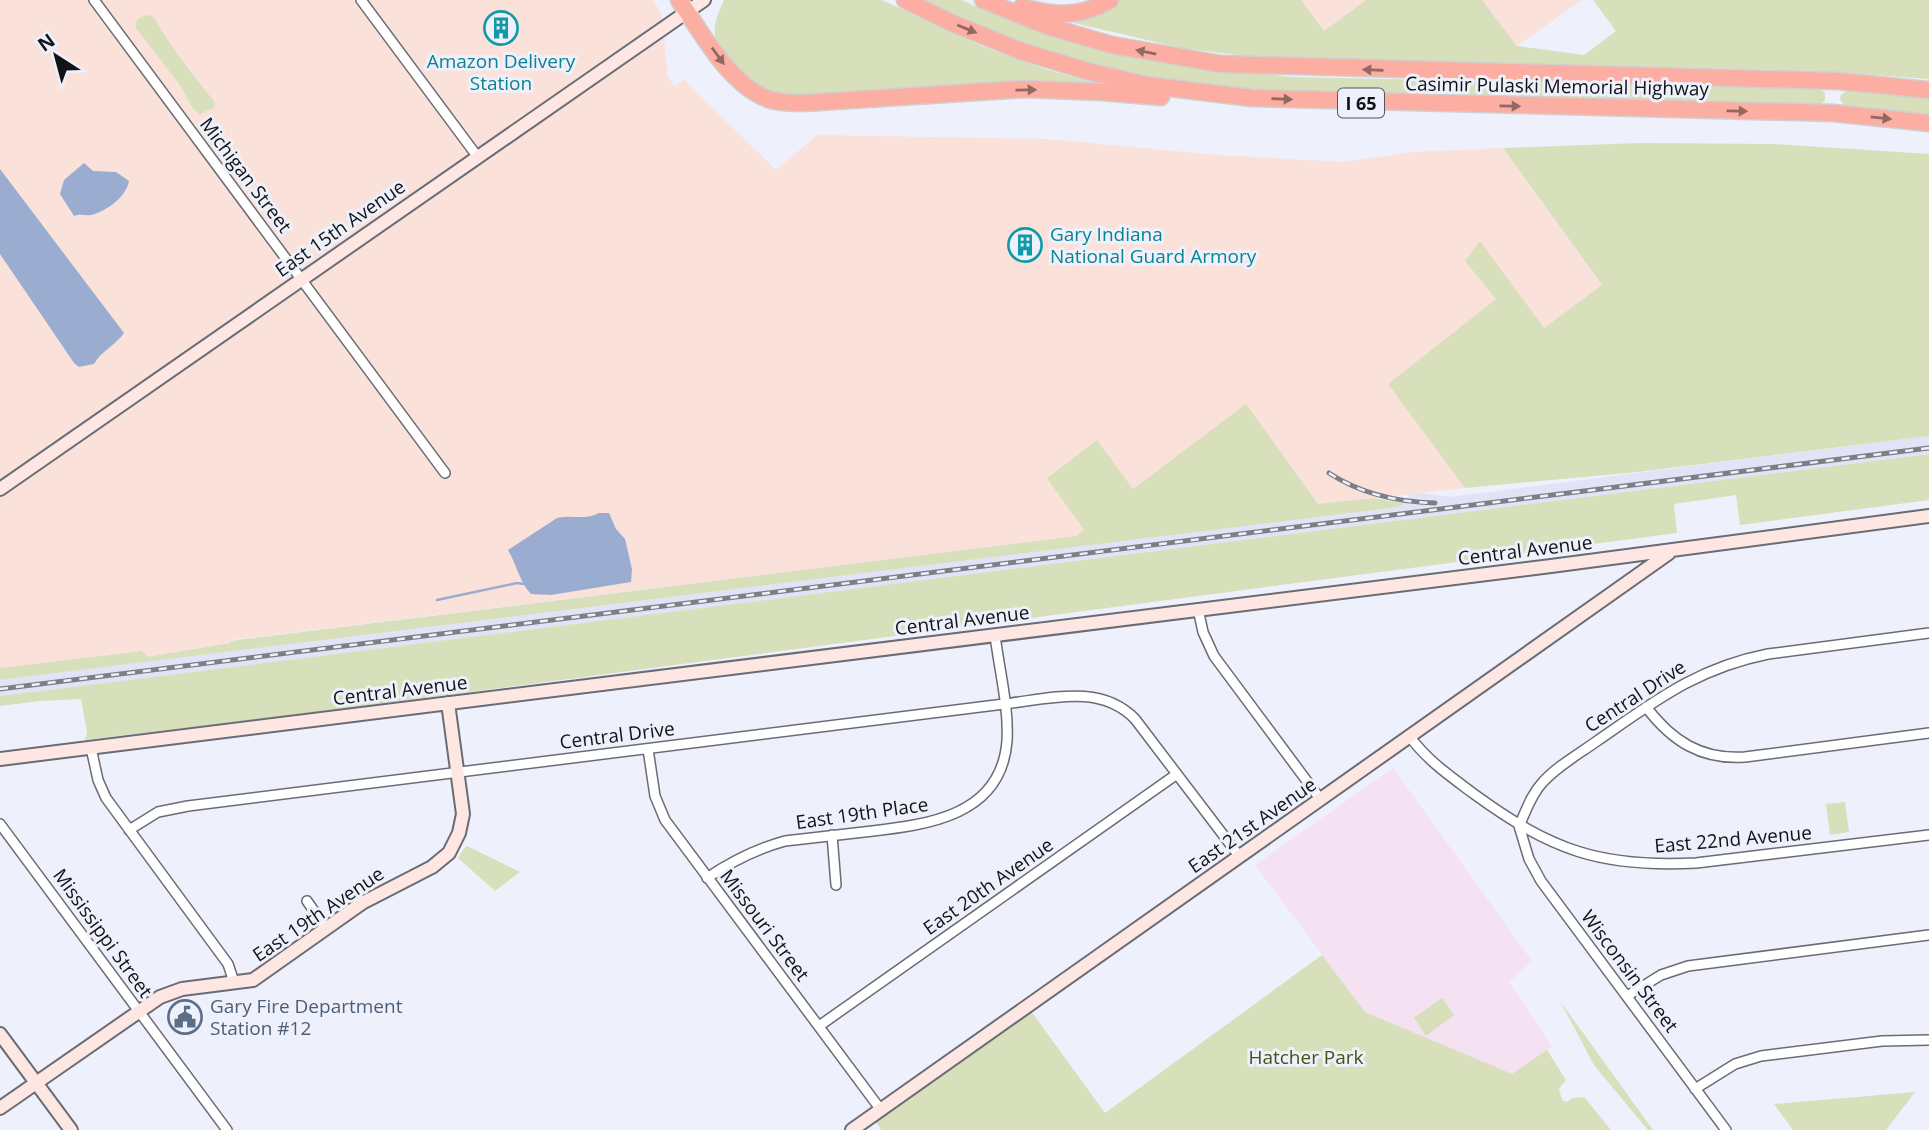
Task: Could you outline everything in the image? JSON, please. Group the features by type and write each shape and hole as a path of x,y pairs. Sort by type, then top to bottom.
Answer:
{"highway":[{"name":"Casimir Pulaski Memorial Highway","path":"905,0 952,23 1021,51 1087,71 1146,85 1252,98 1833,113 1929,123"},
{"name":"Casimir Pulaski Memorial Highway","path":"982,0 1047,26 1112,45 1221,65 1838,81 1929,90"},
{"path":"994,0 1063,16 1098,7 1110,0"},
{"path":"683,6 737,79 752,91 770,99 790,103 1024,89 1180,99 1252,98"}],"street":[{"name":"Michigan Street","path":"94,0 445,472"},
{"path":"361,0 477,156"},
{"name":"East 15th Avenue","path":"0,489 477,156 683,6 704,0"},
{"name":"Central Avenue","path":"0,759 1929,516"},
{"name":"East 21st Avenue","path":"852,1130 1673,550"},
{"path":"1198,609 1203,632 1214,656 1321,800"},
{"name":"Central Drive","path":"1519,825 1536,791 1546,778 1686,681 1743,659 1768,654 1929,633"},
{"name":"East 19th Place","path":"707,878 736,859 765,846 785,841 924,824 953,815 976,801 993,784 1003,762 1007,742 995,635"},
{"name":"Central Drive","path":"129,830 152,815 169,809 1080,696 1114,703 1135,719 1177,774"},
{"name":"East 19th Avenue","path":"0,1108 170,992 254,980 373,896 432,867 449,853 460,833 463,820 448,703"},
{"path":"1646,707 1666,732 1679,742 1701,753 1721,757 1745,757 1929,733"},
{"name":"East 22nd Avenue","path":"1410,737 1437,767 1519,825 1547,840 1617,862 1664,865 1696,863 1929,835"},
{"path":"90,748 101,789 228,964 234,982"},
{"name":"Missouri Street","path":"648,749 659,811 881,1110"},
{"path":"1177,774 1240,857"},
{"name":"East 20th Avenue","path":"819,1026 1177,774"},
{"name":"Mississippi Street","path":"0,824 228,1130"},
{"name":"Wisconsin Street","path":"1519,825 1536,874 1726,1130"},
{"path":"832,835 836,885"},
{"path":"307,901 326,928"},
{"path":"1627,996 1654,978 1688,965 1929,935"},
{"path":"0,1034 71,1130"},
{"path":"1695,1089 1735,1064 1761,1056 1882,1041 1929,1040"}],"shaded area":[{"path":"0,0 653,0 661,13 668,76 674,86 684,80 776,170 817,135 1047,139 1217,155 1344,162 1414,152 1503,148 1602,286 1544,328 1480,242 1466,261 1496,299 1388,384 1465,488 1318,504 1246,405 1133,489 1097,441 1047,477 1084,531 1076,536 231,640 232,643 147,657 142,651 0,668"},
{"path":"1301,0 1366,0 1324,31"},
{"path":"1482,0 1582,0 1517,46"},
{"path":"1929,436 1929,454 0,696 0,680 1399,507 1411,492 1450,497"},
{"path":"1393,768 1532,961 1509,982 1552,1047 1512,1075 1365,1012 1255,865"}],"green space":[{"path":"724,0 882,0 984,47 1045,69 1107,86 1020,83 791,96 769,90 751,80 718,44 715,27"},
{"path":"920,0 962,0 1062,38 1151,61 1291,77 1820,88 1825,93 1825,101 1819,105 1239,93 1136,77 1080,65 1008,40"},
{"path":"1119,0 1301,0 1324,31 1366,0 1482,0 1517,46 1584,55 1616,31 1593,0 1929,0 1929,79 1820,71 1246,56 1181,48 1066,21"},
{"path":"147,15 154,17 214,101 215,107 200,114 194,110 180,85 136,28 135,23 139,18"},
{"path":"1847,91 1929,98 1929,116 1844,105 1840,99"},
{"path":"1640,143 1774,144 1929,154 1929,436 1638,472 1465,488 1388,384 1496,299 1465,261 1480,241 1544,328 1602,285 1503,148"},
{"path":"1246,404 1318,504 1373,498 1404,503 1399,507 0,680 0,668 142,651 147,657 231,643 230,641 1076,536 1084,530 1047,478 1097,440 1133,489"},
{"path":"1929,454 1929,500 1740,525 1736,495 1674,504 1677,533 325,711 85,740 87,732 81,699 0,706 0,696"},
{"path":"1845,802 1849,832 1830,835 1826,804"},
{"path":"466,846 520,872 495,891 458,858"},
{"name":"Hatcher Park","path":"1322,955 1365,1012 1512,1074 1547,1050 1566,1080 1559,1089 1562,1100 1567,1102 1573,1098 1584,1097 1611,1130 880,1130 875,1121 1031,1011 1105,1113"},
{"path":"1442,998 1454,1015 1426,1036 1414,1018"},
{"path":"1560,1001 1653,1130 1648,1130 1594,1065"},
{"path":"1915,1092 1886,1130 1793,1130 1774,1104"}],"water":[{"path":"84,163 93,171 116,172 129,181 120,198 109,207 91,215 74,216 60,194 64,180"},
{"path":"0,169 124,333 94,364 79,367 74,363 0,254"},
{"path":"609,513 616,529 625,539 632,569 631,582 551,595 531,594 508,550 557,518 589,517"}],"waterway":[{"path":"437,600 517,583 524,584"}],"railway":[{"path":"0,689 1929,448"},
{"path":"1329,473 1380,495 1435,503"}],"place":[{"name":"Amazon Delivery Station","path":"501,28"},
{"name":"Gary Indiana National Guard Armory","path":"1025,245"},
{"name":"Gary Fire Department Station #12","path":"185,1017"}]}
